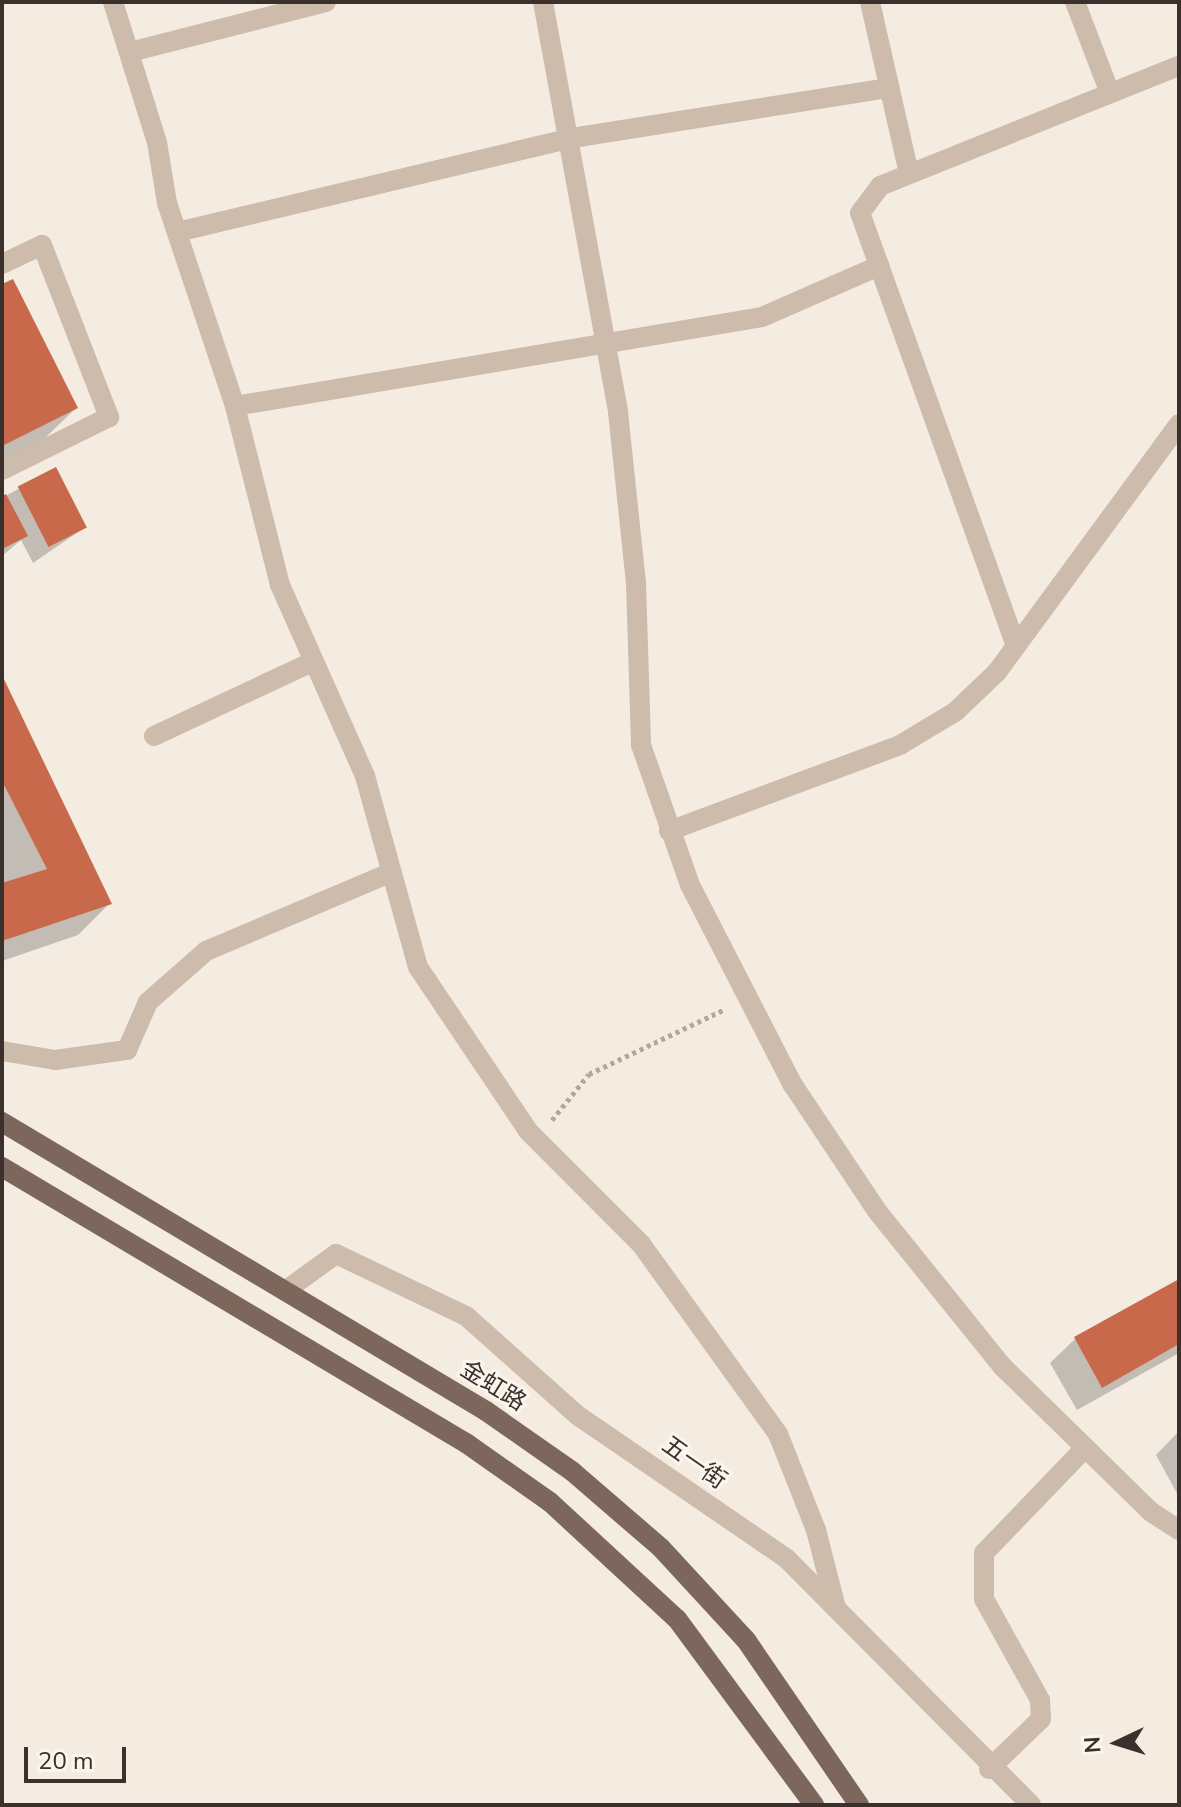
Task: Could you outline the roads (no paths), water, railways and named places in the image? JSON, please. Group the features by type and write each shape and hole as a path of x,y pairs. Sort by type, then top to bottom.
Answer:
{"main road":[{"name":"金虹路","path":"2,1122 486,1411 614,1505 746,1640 859,1805"},
{"path":"2,1167 466,1443 550,1502 677,1619 814,1805"}],"street":[{"path":"113,2 130,52 177,232 235,406 280,585 365,776 405,933 435,1001 537,1140 641,1244 778,1434 816,1530 836,1608"},
{"path":"130,52 326,2"},
{"path":"543,2 572,138 607,342 636,583 641,745 669,831 793,1085 877,1211 1003,1367 1085,1448 1179,1530"},
{"path":"870,2 909,174"},
{"path":"1075,2 1110,93"},
{"path":"1016,646 860,213 880,186 1179,66"},
{"path":"177,232 572,138 889,88"},
{"path":"2,264 42,245 109,417 2,470"},
{"path":"235,406 762,317 879,266"},
{"path":"669,831 928,730 977,693 1016,646 1179,424"},
{"path":"154,736 312,662"},
{"path":"2,1051 55,1060 127,1050 148,1002 206,951 390,873"},
{"name":"五一街","path":"285,1291 336,1254 466,1316 577,1415 786,1558 989,1769 1031,1805"},
{"path":"989,1769 1041,1719 1040,1700 984,1599 984,1553 1085,1448"}]}
